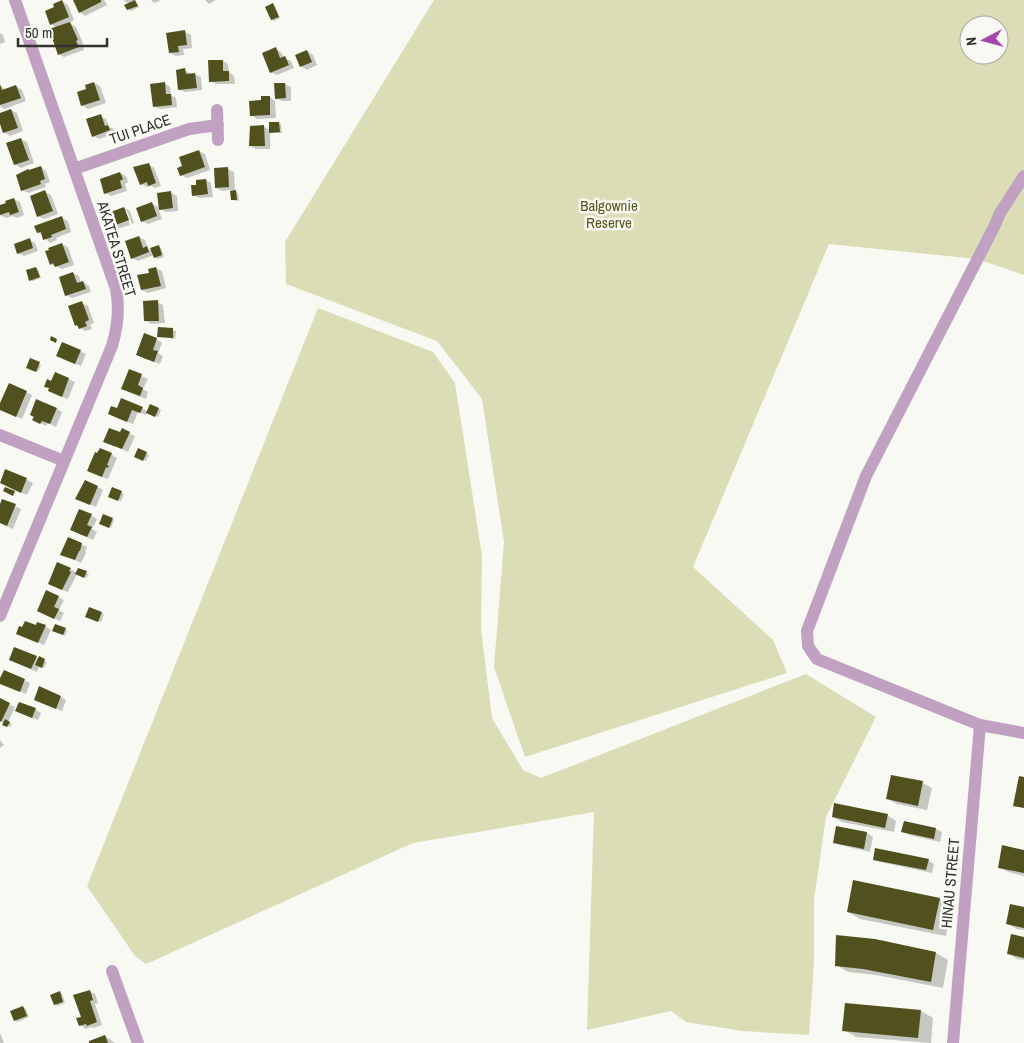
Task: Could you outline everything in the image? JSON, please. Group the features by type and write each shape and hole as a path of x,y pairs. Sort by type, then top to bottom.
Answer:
{"street":[{"name":"AKATEA STREET","path":"0,616 112,346 119,315 116,289 15,0"},
{"path":"217,110 218,140"},
{"name":"TUI PLACE","path":"74,169 189,128 218,125"},
{"path":"1024,176 1000,212 866,476 807,631 808,646 817,659 980,725 1024,733"},
{"path":"0,435 64,461"},
{"name":"HINAU STREET","path":"953,1043 980,725"},
{"path":"112,971 138,1043"}],"green space":[{"name":"Balgownie Reserve","path":"434,0 1024,0 1024,275 977,259 829,244 693,567 773,640 787,673 525,757 494,667 504,542 482,399 437,341 286,284 285,242"},
{"path":"318,308 433,352 455,383 482,556 481,629 492,718 523,770 541,778 806,674 876,717 826,817 814,900 814,963 809,1035 742,1031 686,1022 671,1011 587,1030 594,812 413,843 146,964 135,956 87,886"}],"building":[{"path":"62,0 69,17 50,25 45,11 54,7 53,4"},
{"path":"73,0 101,0 101,2 79,13"},
{"path":"135,0 138,6 127,10 124,5"},
{"path":"273,3 279,17 271,20 265,7"},
{"path":"70,22 79,47 58,55 49,29"},
{"path":"185,30 187,45 178,46 179,52 169,53 166,33"},
{"path":"276,47 280,58 285,56 289,65 270,73 262,53"},
{"path":"307,50 312,62 300,67 295,55"},
{"path":"208,60 223,60 223,71 229,71 229,81 209,82"},
{"path":"185,68 186,74 195,73 197,88 178,90 176,70"},
{"path":"94,82 100,100 81,106 77,92 86,89 85,85"},
{"path":"165,82 166,94 171,94 172,105 153,107 150,84"},
{"path":"274,83 285,83 286,98 275,99"},
{"path":"0,84 2,90 16,85 21,98 0,105"},
{"path":"261,96 270,96 270,115 250,116 249,101 261,100"},
{"path":"11,109 18,128 3,133 0,124 0,113"},
{"path":"101,114 105,126 108,125 110,130 92,137 86,119"},
{"path":"269,122 279,122 280,132 269,133"},
{"path":"264,125 265,146 249,146 250,126"},
{"path":"21,138 29,160 14,165 6,143"},
{"path":"199,150 205,167 180,176 177,168 182,166 179,157"},
{"path":"149,163 156,183 148,186 147,182 140,185 133,167"},
{"path":"41,166 45,179 40,181 41,184 21,191 16,175 28,169"},
{"path":"228,167 229,187 215,188 214,168"},
{"path":"120,172 123,179 120,181 122,188 104,194 100,179"},
{"path":"206,179 208,194 192,196 191,185 196,185 196,180"},
{"path":"45,190 53,211 37,217 30,196"},
{"path":"236,190 237,200 231,200 230,191"},
{"path":"171,191 173,208 159,210 157,193"},
{"path":"14,198 19,212 10,215 9,212 0,215 0,205"},
{"path":"152,202 157,216 141,222 136,208"},
{"path":"124,207 129,220 113,226 108,213"},
{"path":"62,216 66,229 43,240 41,232 37,233 34,226"},
{"path":"139,236 143,248 147,246 149,252 131,259 125,241"},
{"path":"30,238 33,248 17,254 14,244"},
{"path":"62,243 69,262 55,267 53,263 50,265 45,251"},
{"path":"159,245 162,255 154,258 150,248"},
{"path":"36,267 40,277 29,281 26,270"},
{"path":"156,267 161,286 141,290 137,275 149,273 148,269"},
{"path":"73,272 77,283 83,281 86,289 65,296 59,277"},
{"path":"158,300 159,321 144,321 143,301"},
{"path":"82,301 89,320 85,322 87,326 79,329 77,325 75,326 68,306"},
{"path":"158,327 173,328 173,338 157,337"},
{"path":"144,333 157,338 153,350 158,351 154,362 136,355"},
{"path":"51,336 57,339 56,343 50,340"},
{"path":"62,342 81,350 75,364 56,356"},
{"path":"30,358 40,362 36,372 26,368"},
{"path":"129,369 142,374 138,385 143,388 140,396 121,389"},
{"path":"55,372 69,378 62,397 48,391 49,388 44,387 47,379 51,381"},
{"path":"9,383 27,391 16,417 0,410 0,403"},
{"path":"121,398 143,407 140,413 132,410 127,422 108,414 111,406 117,408"},
{"path":"36,399 57,408 50,424 42,421 40,424 32,420 34,417 30,415"},
{"path":"150,404 159,408 155,417 146,413"},
{"path":"109,428 120,432 122,428 130,432 122,449 103,442"},
{"path":"100,448 112,453 107,465 109,466 108,468 106,467 102,477 87,471 95,452 97,453"},
{"path":"138,448 147,452 143,461 134,457"},
{"path":"5,469 27,478 21,493 0,483"},
{"path":"85,480 98,486 90,505 75,499"},
{"path":"5,487 15,491 13,496 3,491"},
{"path":"112,487 122,491 118,501 108,497"},
{"path":"2,499 16,504 7,526 0,523 0,504"},
{"path":"79,509 92,514 87,525 92,527 87,537 70,530"},
{"path":"103,514 113,518 109,528 99,524"},
{"path":"68,537 82,543 75,560 60,555"},
{"path":"57,562 71,568 69,571 71,572 62,590 48,584"},
{"path":"78,568 87,571 84,578 75,574"},
{"path":"46,590 59,596 54,607 59,609 54,619 37,611"},
{"path":"89,607 102,612 98,622 85,617"},
{"path":"25,621 36,625 37,622 46,625 38,643 16,634 19,626 22,627"},
{"path":"55,624 66,628 63,635 52,631"},
{"path":"14,647 37,656 31,669 9,660"},
{"path":"39,656 45,659 42,668 35,665"},
{"path":"4,670 25,679 20,692 0,684 0,678"},
{"path":"39,686 61,696 56,709 34,700"},
{"path":"0,698 10,703 1,722 0,721"},
{"path":"19,702 36,708 32,718 15,711"},
{"path":"5,719 10,722 7,727 2,725"},
{"path":"891,775 923,781 918,806 886,799"},
{"path":"1019,776 1024,777 1024,808 1013,806"},
{"path":"834,803 888,814 885,828 832,817"},
{"path":"904,821 936,828 934,839 901,832"},
{"path":"836,826 867,832 864,849 833,843"},
{"path":"1002,845 1024,850 1024,873 998,868"},
{"path":"875,848 929,859 926,870 873,860"},
{"path":"853,880 940,898 933,930 847,912"},
{"path":"1010,904 1024,907 1024,928 1006,924"},
{"path":"1011,934 1024,937 1024,958 1007,954"},
{"path":"836,935 875,939 936,952 931,982 863,969 835,966"},
{"path":"90,990 93,1000 90,1001 97,1022 87,1026 86,1024 79,1026 76,1018 81,1017 73,995"},
{"path":"60,991 63,1002 54,1005 50,995"},
{"path":"845,1003 921,1010 918,1038 842,1031"},
{"path":"23,1006 27,1016 14,1021 10,1011"},
{"path":"105,1035 108,1043 89,1043 89,1041"}]}
